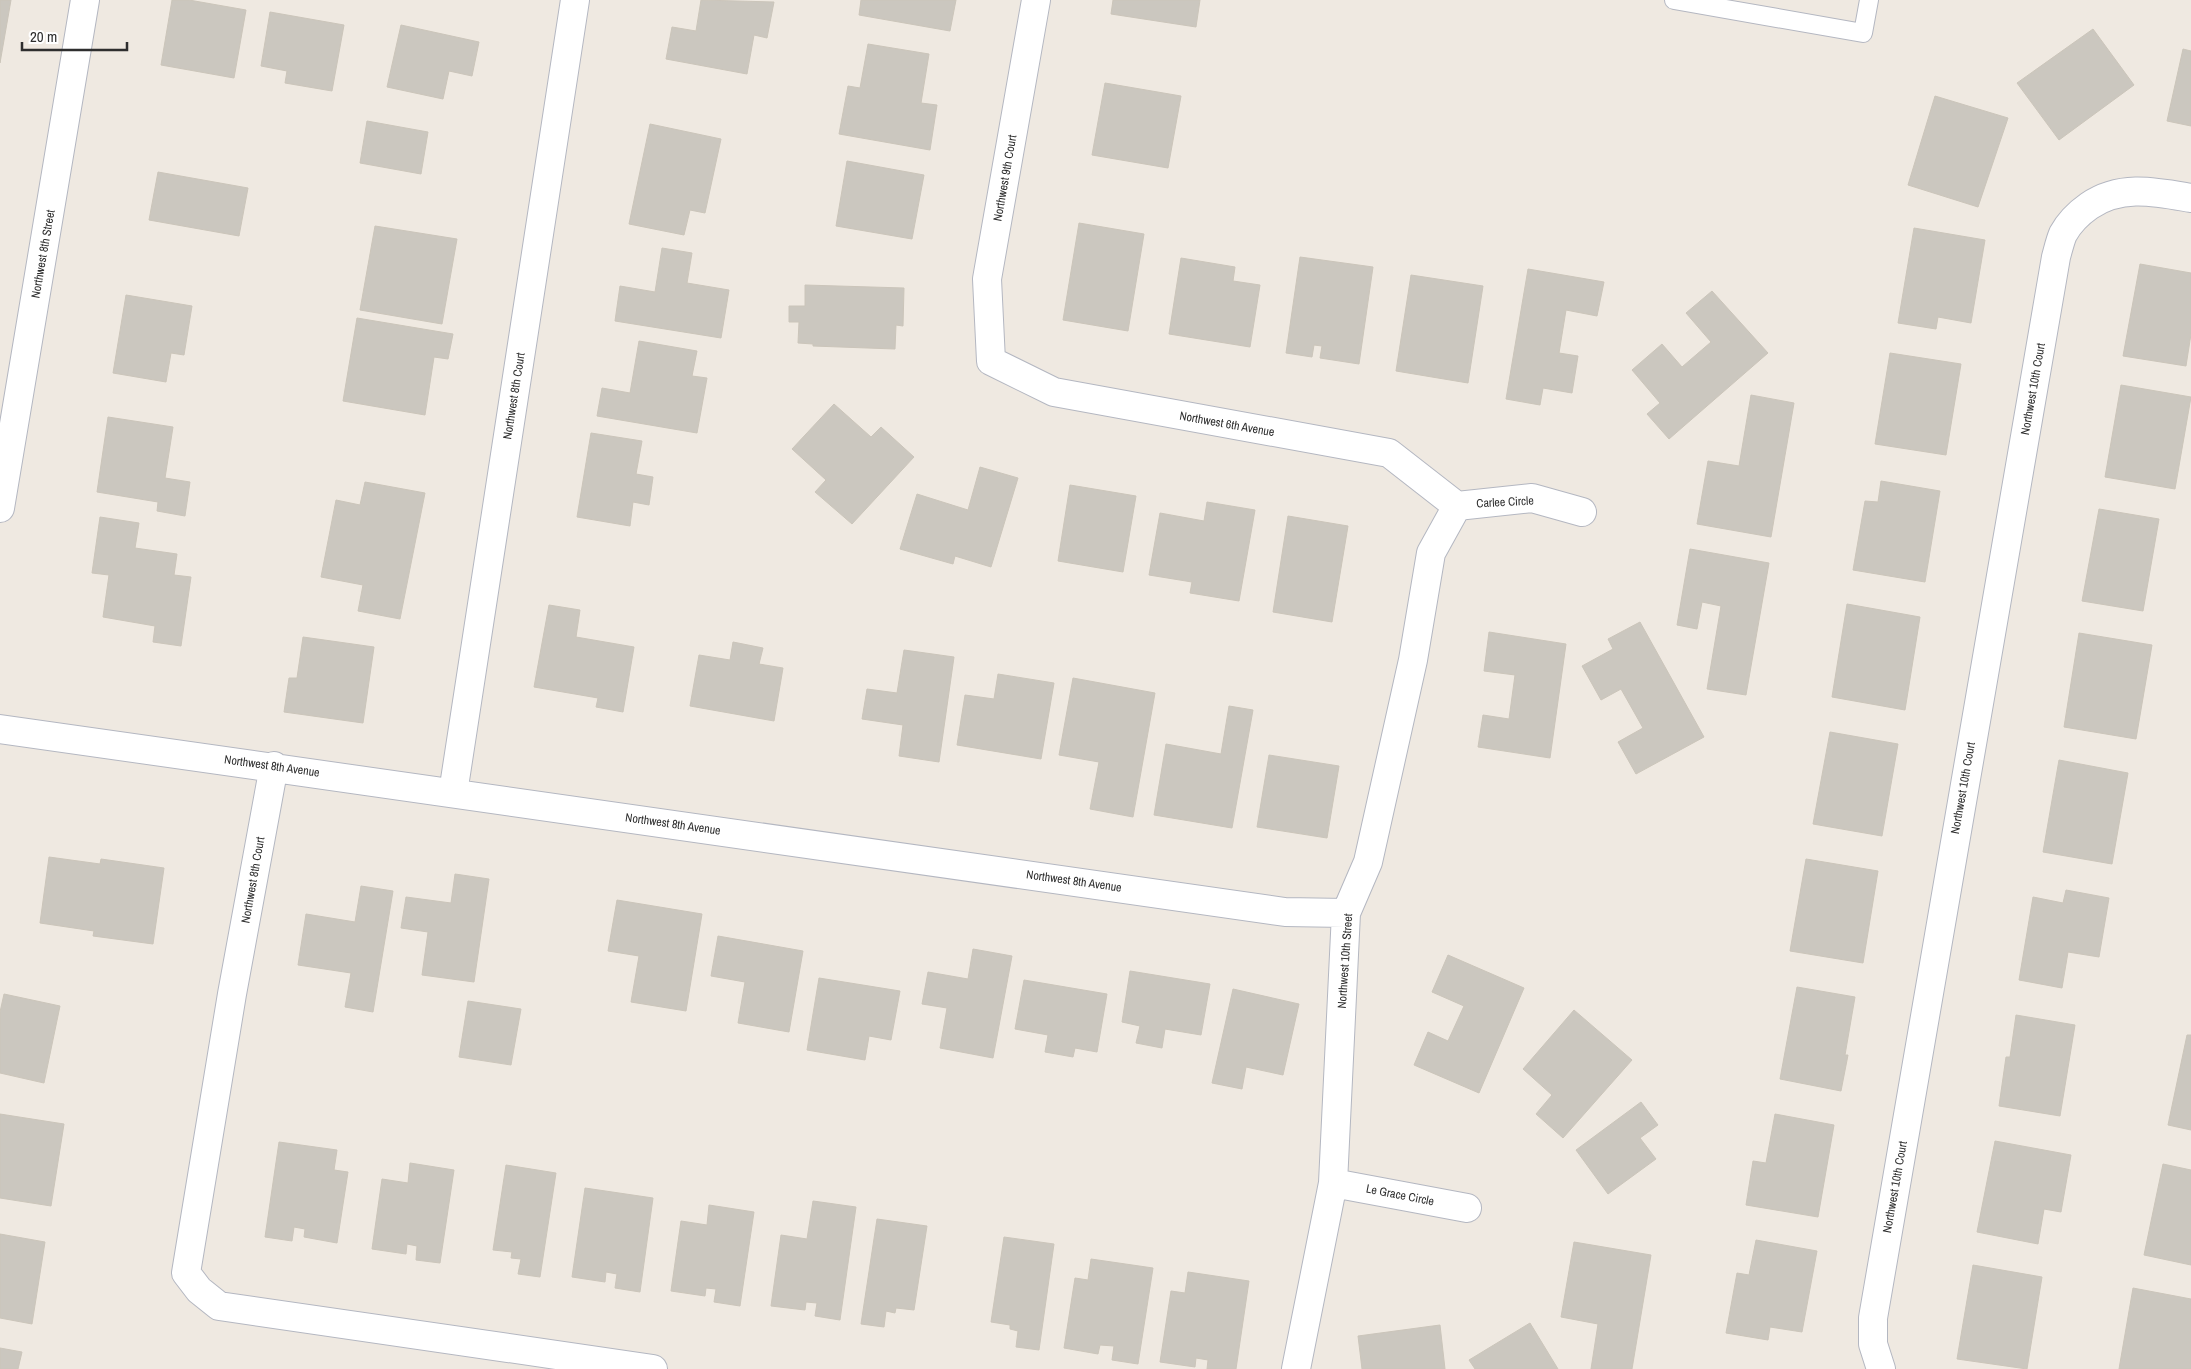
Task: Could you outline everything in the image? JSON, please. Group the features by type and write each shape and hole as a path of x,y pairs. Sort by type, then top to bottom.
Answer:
{"street":[{"name":"Northwest 8th Street","path":"0,508 85,0"},
{"name":"Northwest 8th Court","path":"453,793 575,0"},
{"name":"Northwest 9th Court","path":"991,357 987,279 1036,0"},
{"name":"Northwest 10th Court","path":"1881,1369 1873,1344 1873,1318 1928,987 2056,257 2064,233 2079,212 2100,198 2124,191 2150,191 2191,198"},
{"name":"Northwest 6th Avenue","path":"991,357 991,360 1054,392 1389,453 1457,506"},
{"name":"Carlee Circle","path":"1457,506 1532,498 1582,512"},
{"name":"Northwest 10th Street","path":"1296,1369 1333,1183 1346,913 1368,862 1413,660 1431,552 1457,506"},
{"name":"Northwest 8th Avenue","path":"0,729 274,766 1285,912 1346,913"},
{"name":"Northwest 8th Court","path":"274,766 232,994 186,1273 199,1290 219,1306 653,1369"},
{"name":"Le Grace Circle","path":"1333,1183 1467,1208"}],"lane":[{"path":"1674,0 1863,33 1869,0"}],"building":[{"path":"0,0 11,0 0,63"},
{"path":"172,0 189,0 246,10 234,78 161,65"},
{"path":"701,0 774,2 767,38 754,35 747,74 666,59 672,27 696,31"},
{"path":"861,0 956,0 950,31 859,15"},
{"path":"1113,0 1200,0 1196,27 1111,14"},
{"path":"270,12 344,25 332,91 285,83 287,71 261,66"},
{"path":"401,25 479,42 472,76 449,71 443,99 387,87"},
{"path":"2093,29 2134,85 2059,140 2017,83"},
{"path":"868,44 929,54 921,103 937,105 930,150 839,134 848,86 860,88"},
{"path":"2183,49 2191,51 2191,126 2167,121"},
{"path":"1105,83 1181,96 1168,168 1092,155"},
{"path":"1935,96 2008,118 1978,207 1908,185"},
{"path":"367,121 428,132 421,174 360,163"},
{"path":"650,124 721,139 705,213 690,210 684,235 629,224"},
{"path":"847,161 924,175 912,239 836,226"},
{"path":"158,172 248,188 239,236 149,220"},
{"path":"1079,223 1144,234 1128,331 1063,320"},
{"path":"375,226 457,239 442,324 360,310"},
{"path":"1914,228 1985,240 1971,323 1938,317 1936,329 1898,323"},
{"path":"662,248 692,253 687,283 729,290 721,338 615,321 620,286 655,292"},
{"path":"1300,257 1373,267 1359,364 1320,358 1322,346 1314,345 1312,357 1286,353"},
{"path":"1181,258 1235,267 1233,281 1260,285 1250,347 1169,334"},
{"path":"2140,264 2191,273 2191,334 2186,366 2123,356"},
{"path":"1528,269 1604,282 1597,316 1566,310 1559,353 1578,356 1572,393 1543,388 1540,405 1506,399"},
{"path":"1411,275 1483,286 1468,383 1396,371"},
{"path":"805,285 904,288 903,326 896,325 895,349 813,346 813,344 798,343 799,322 789,322 789,306 805,306"},
{"path":"1712,291 1768,353 1669,439 1647,414 1660,403 1632,370 1662,344 1682,367 1711,342 1686,313"},
{"path":"126,295 192,306 184,355 171,353 166,382 113,373"},
{"path":"357,318 453,334 448,359 434,357 425,415 343,401"},
{"path":"639,341 697,351 692,376 707,378 697,433 597,416 602,388 630,393"},
{"path":"1890,353 1961,364 1946,455 1875,444"},
{"path":"2121,385 2191,397 2175,489 2105,477"},
{"path":"1751,395 1794,403 1771,537 1697,524 1708,461 1739,466"},
{"path":"834,404 871,437 881,427 914,457 852,524 815,492 826,480 792,449"},
{"path":"108,417 173,427 165,478 190,482 185,516 157,511 158,502 97,492"},
{"path":"591,433 642,441 636,474 653,477 649,505 633,502 630,526 577,517"},
{"path":"980,467 1018,478 991,567 955,556 953,564 900,549 917,494 968,510"},
{"path":"1881,481 1940,491 1925,582 1853,570 1865,501 1878,502"},
{"path":"365,482 425,493 400,619 358,611 363,585 321,577 336,500 360,505"},
{"path":"1070,485 1136,496 1123,572 1058,561"},
{"path":"1207,502 1255,510 1239,601 1190,593 1192,582 1149,575 1160,513 1204,521"},
{"path":"2099,509 2159,519 2143,611 2082,601"},
{"path":"1288,516 1348,526 1332,622 1273,612"},
{"path":"100,517 139,523 135,548 177,554 174,575 191,577 181,646 153,642 155,626 103,617 109,575 92,573"},
{"path":"1690,549 1769,563 1746,695 1707,689 1721,606 1702,602 1697,629 1677,625"},
{"path":"1847,604 1920,617 1905,710 1832,697"},
{"path":"549,605 580,610 576,637 634,647 623,712 596,707 598,698 534,687"},
{"path":"1640,622 1704,737 1636,774 1618,742 1643,728 1621,689 1601,700 1582,666 1613,649 1608,639"},
{"path":"1489,632 1566,644 1550,758 1478,747 1483,715 1509,719 1515,675 1484,671"},
{"path":"2079,633 2152,645 2136,739 2064,727"},
{"path":"303,637 374,647 363,723 284,712 289,678 297,678"},
{"path":"733,642 763,648 759,664 783,668 774,721 690,706 699,655 730,660"},
{"path":"904,650 954,657 939,762 899,756 903,725 862,719 867,689 897,693"},
{"path":"998,674 1054,683 1041,759 957,745 965,695 994,699"},
{"path":"1073,678 1155,693 1133,817 1090,809 1099,762 1059,755"},
{"path":"1229,706 1253,710 1232,828 1154,815 1166,744 1221,754"},
{"path":"1830,732 1898,744 1882,836 1813,824"},
{"path":"1269,755 1339,766 1327,838 1257,827"},
{"path":"2059,760 2128,773 2112,864 2043,852"},
{"path":"49,857 100,864 101,859 164,868 153,944 93,936 94,931 40,923"},
{"path":"1806,859 1878,871 1863,963 1790,951"},
{"path":"455,874 489,879 474,982 422,975 428,932 401,928 406,897 451,903"},
{"path":"361,886 393,891 373,1012 345,1007 351,973 298,965 306,914 355,922"},
{"path":"2066,890 2109,898 2099,957 2068,952 2062,988 2019,980 2033,897 2063,903"},
{"path":"617,900 702,914 686,1011 631,1002 639,956 608,951"},
{"path":"718,936 803,951 789,1032 738,1023 745,982 711,976"},
{"path":"973,949 1012,956 993,1058 940,1048 947,1008 922,1004 928,972 968,979"},
{"path":"1448,955 1524,988 1479,1093 1414,1065 1428,1032 1448,1041 1464,1006 1432,992"},
{"path":"1130,971 1210,984 1201,1035 1165,1029 1162,1048 1136,1043 1140,1026 1122,1022"},
{"path":"819,978 900,991 891,1040 869,1036 865,1060 807,1050"},
{"path":"1024,980 1107,994 1097,1052 1075,1048 1073,1057 1045,1052 1048,1035 1015,1029"},
{"path":"1797,987 1855,997 1845,1055 1848,1055 1841,1091 1780,1079"},
{"path":"1233,989 1299,1004 1283,1075 1246,1067 1242,1089 1212,1083"},
{"path":"4,994 60,1006 44,1083 0,1073 0,1012"},
{"path":"468,1001 521,1009 511,1065 459,1057"},
{"path":"1574,1010 1632,1060 1563,1138 1536,1114 1552,1095 1523,1069"},
{"path":"2016,1015 2075,1025 2060,1116 1999,1106 2006,1057 2010,1057"},
{"path":"2187,1035 2191,1035 2191,1130 2168,1125"},
{"path":"1641,1102 1658,1125 1640,1138 1656,1159 1608,1194 1576,1150"},
{"path":"0,1114 64,1124 51,1206 0,1198"},
{"path":"1775,1114 1834,1125 1818,1217 1746,1205 1753,1161 1766,1163"},
{"path":"1995,1141 2071,1155 2061,1212 2044,1209 2038,1244 1977,1232"},
{"path":"279,1142 337,1150 334,1170 348,1172 337,1243 304,1237 305,1229 294,1227 292,1241 265,1237"},
{"path":"410,1163 454,1170 440,1263 416,1260 417,1246 407,1244 406,1254 372,1249 382,1179 408,1183"},
{"path":"2163,1164 2191,1170 2191,1265 2144,1255"},
{"path":"506,1165 556,1173 540,1277 518,1274 521,1259 511,1258 512,1252 493,1250"},
{"path":"585,1188 653,1198 640,1292 615,1288 617,1274 606,1272 605,1282 572,1277"},
{"path":"813,1201 856,1207 840,1320 815,1316 817,1303 806,1302 805,1310 771,1306 781,1235 807,1239"},
{"path":"709,1205 754,1212 740,1306 714,1302 716,1289 706,1288 705,1296 671,1291 681,1221 707,1225"},
{"path":"877,1219 927,1226 914,1310 896,1308 895,1313 886,1311 884,1327 861,1324"},
{"path":"0,1234 45,1242 32,1324 0,1318"},
{"path":"1004,1237 1054,1244 1039,1350 1016,1347 1018,1331 1010,1329 1010,1325 991,1322"},
{"path":"1756,1240 1817,1251 1802,1332 1770,1327 1768,1340 1726,1333 1737,1273 1749,1275"},
{"path":"1574,1242 1651,1255 1632,1369 1591,1369 1598,1324 1561,1317"},
{"path":"1091,1259 1153,1268 1138,1364 1112,1360 1114,1346 1100,1345 1098,1354 1064,1348 1075,1278 1088,1280"},
{"path":"1973,1265 2042,1277 2027,1369 1957,1359"},
{"path":"1188,1272 1249,1281 1236,1369 1207,1369 1208,1360 1196,1358 1195,1367 1160,1362 1171,1291 1185,1293"},
{"path":"2133,1288 2191,1299 2191,1369 2119,1369"},
{"path":"1530,1323 1558,1369 1475,1369 1469,1360"},
{"path":"1440,1325 1445,1369 1362,1369 1358,1336"},
{"path":"0,1348 22,1352 18,1369 0,1369"}]}
